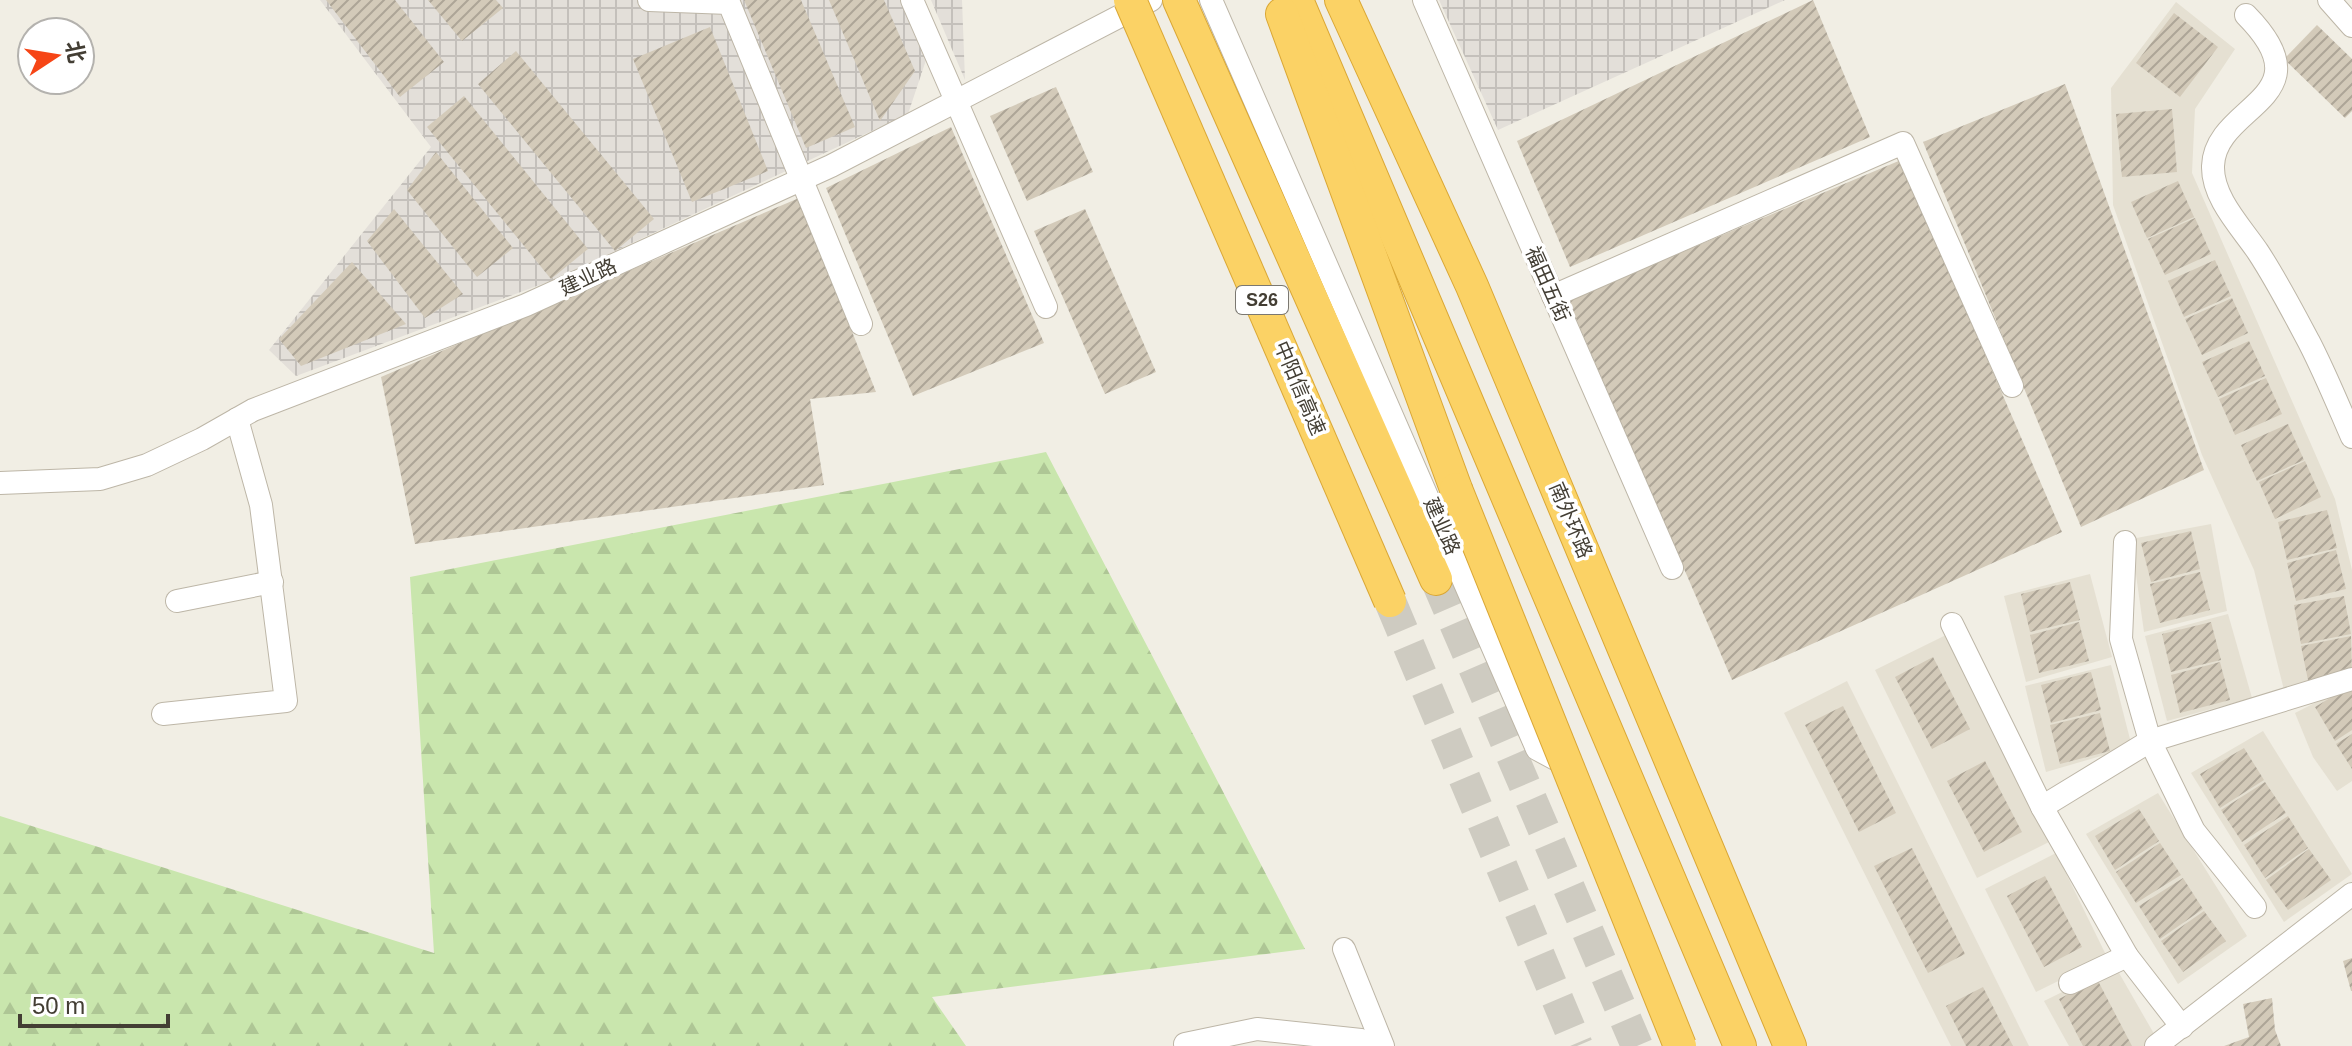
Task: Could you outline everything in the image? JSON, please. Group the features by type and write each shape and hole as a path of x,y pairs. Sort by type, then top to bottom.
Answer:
{"highway":[{"name":"中阳信高速","path":"1130,0 1390,601"},
{"name":"S26","path":"1179,0 1436,579"},
{"path":"1276,0 1456,489 1680,1046"},
{"path":"1297,0 1740,1046"},
{"name":"南外环路","path":"1341,0 1472,286 1790,1046"},
{"path":"1767,993 1803,1046"},
{"path":"1720,999 1732,1046"}],"street":[{"path":"649,0 677,4 729,3 861,324"},
{"path":"912,0 1046,307"},
{"name":"建业路","path":"0,483 100,479 147,465 237,419 321,382 526,305 802,179 1151,0"},
{"name":"建业路","path":"1211,0 1537,749 1563,763 1580,788 1635,933 1667,1046"},
{"name":"福田五街","path":"1424,0 1672,568"},
{"path":"2329,0 2352,26"},
{"path":"2246,15 2266,35 2276,77 2265,99 2219,144 2213,167 2222,198 2311,345 2352,437"},
{"path":"1553,296 1903,143 2012,386"},
{"path":"163,714 286,701 261,505 237,419"},
{"path":"2125,542 2121,639 2150,741 2194,831 2255,907"},
{"path":"177,601 272,582"},
{"path":"1952,624 2042,807 2127,956 2182,1027"},
{"path":"2042,807 2150,741 2352,679"},
{"path":"2156,1046 2352,894"},
{"path":"1344,949 1380,1046"},
{"path":"2070,983 2127,956"},
{"path":"1185,1044 1257,1029 1361,1040 1380,1046"}],"shaded area":[{"path":"320,0 901,0 926,60 908,114 553,280 296,376 269,350 431,147"},
{"path":"931,0 962,0 965,80"},
{"path":"1439,0 1785,0 1498,130"},
{"path":"2176,2 2235,49 2195,109 2192,173 2335,499 2352,570 2352,677 2285,694 2254,570 2202,455 2113,205 2111,88"},
{"path":"2211,524 2227,611 2144,632 2131,539"},
{"path":"2090,574 2112,657 2026,682 2004,596"},
{"path":"2228,614 2252,698 2167,721 2145,636"},
{"path":"1946,635 2049,842 1977,878 1875,670"},
{"path":"2111,665 2132,747 2046,772 2025,686"},
{"path":"1847,681 2029,1046 1951,1046 1784,713"},
{"path":"2352,684 2352,781 2337,791 2313,757 2295,713"},
{"path":"2263,731 2352,874 2284,922 2191,773"},
{"path":"2158,793 2247,936 2178,984 2086,834"},
{"path":"2056,853 2107,957 2036,992 1985,889"},
{"path":"2115,966 2157,1039 2146,1046 2069,1046 2044,1001"}],"green space":[{"path":"1046,452 1305,949 932,997 966,1046 0,1046 0,816 434,953 410,577"}],"building":[{"path":"326,0 395,0 444,62 400,97"},
{"path":"428,0 496,0 503,8 462,41"},
{"path":"744,0 801,0 855,127 806,148"},
{"path":"829,0 884,0 915,71 880,121"},
{"path":"1813,0 1870,137 1570,267 1517,141"},
{"path":"2174,13 2218,47 2180,97 2136,63"},
{"path":"2317,25 2352,59 2352,111 2345,118 2284,59"},
{"path":"710,27 768,171 692,202 633,59"},
{"path":"516,51 654,219 615,251 478,84"},
{"path":"2065,84 2204,470 2081,527 1923,142"},
{"path":"1056,87 1093,172 1027,201 990,116"},
{"path":"464,96 588,249 551,279 427,127"},
{"path":"2172,109 2177,172 2122,177 2116,114"},
{"path":"951,127 1044,343 913,396 826,188"},
{"path":"436,152 513,248 477,277 407,190"},
{"path":"1901,160 2062,532 1732,680 1568,300"},
{"path":"2178,181 2194,217 2147,238 2131,202"},
{"path":"799,198 876,392 810,399 824,485 415,544 381,377"},
{"path":"394,209 463,294 425,318 367,241"},
{"path":"1085,209 1156,372 1105,394 1034,231"},
{"path":"2195,218 2211,254 2165,275 2148,239"},
{"path":"2215,260 2231,296 2184,317 2168,281"},
{"path":"352,262 406,324 301,366 279,339"},
{"path":"2232,298 2248,333 2202,355 2185,319"},
{"path":"2249,341 2265,376 2218,397 2202,362"},
{"path":"2266,378 2282,414 2235,435 2219,399"},
{"path":"2288,424 2304,460 2257,481 2241,445"},
{"path":"2305,461 2321,497 2275,519 2259,482"},
{"path":"2327,510 2337,548 2287,560 2278,522"},
{"path":"2191,531 2200,569 2151,582 2141,543"},
{"path":"2336,550 2346,589 2296,601 2287,563"},
{"path":"2200,572 2210,610 2160,623 2150,584"},
{"path":"2070,582 2080,620 2030,632 2021,594"},
{"path":"2344,596 2351,634 2301,644 2294,605"},
{"path":"2079,622 2089,661 2039,673 2030,635"},
{"path":"2211,622 2221,660 2171,672 2162,634"},
{"path":"2351,636 2352,676 2309,685 2301,646"},
{"path":"1933,657 1970,729 1932,749 1895,677"},
{"path":"2220,662 2230,700 2180,713 2171,675"},
{"path":"2091,672 2101,710 2051,723 2041,685"},
{"path":"2352,685 2352,730 2335,741 2315,707"},
{"path":"1843,706 1896,813 1859,832 1805,725"},
{"path":"2100,713 2110,751 2060,764 2050,725"},
{"path":"2352,734 2352,769 2336,744"},
{"path":"2244,748 2264,780 2220,808 2200,774"},
{"path":"1985,761 2022,832 1984,852 1947,781"},
{"path":"2265,782 2286,813 2242,842 2221,810"},
{"path":"2139,809 2159,841 2115,870 2095,836"},
{"path":"2288,816 2308,848 2265,878 2244,845"},
{"path":"2160,843 2181,875 2136,903 2116,872"},
{"path":"1912,848 1965,954 1928,973 1874,866"},
{"path":"2309,849 2331,880 2288,910 2266,880"},
{"path":"2045,876 2082,947 2044,967 2007,896"},
{"path":"2183,878 2203,909 2160,939 2139,906"},
{"path":"2204,911 2226,941 2183,972 2161,941"},
{"path":"2352,958 2352,991 2351,991 2343,961"},
{"path":"2097,979 2132,1046 2083,1046 2059,999"},
{"path":"1983,987 2013,1046 1966,1046 1946,1006"},
{"path":"2272,998 2275,1030 2281,1046 2224,1046 2249,1037 2243,1004"}],"tunnel":[{"path":"1436,579 1637,1046"},
{"path":"1390,601 1577,1046"}]}
